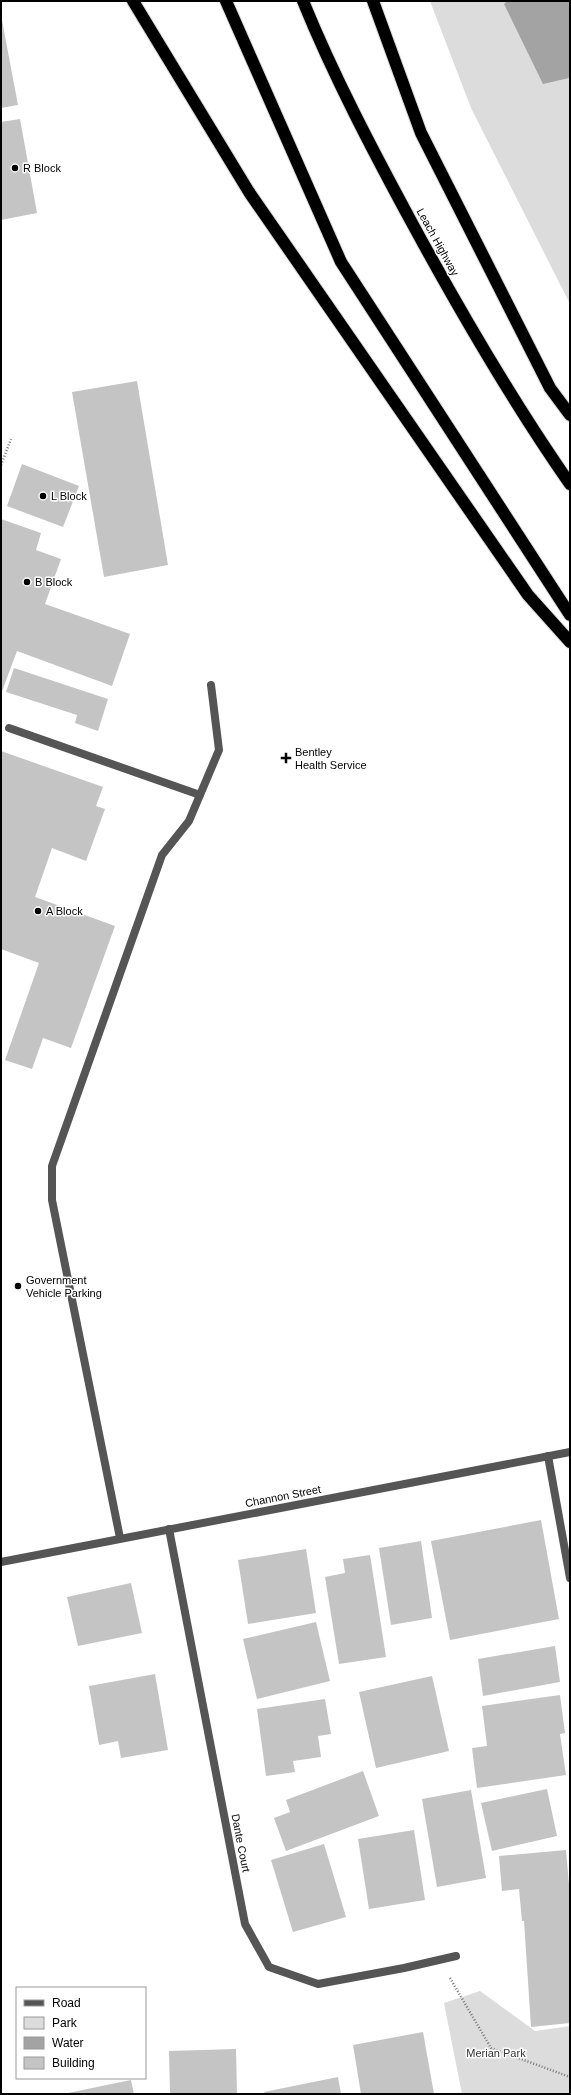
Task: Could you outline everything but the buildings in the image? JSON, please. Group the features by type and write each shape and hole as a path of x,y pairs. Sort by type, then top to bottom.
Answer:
{"highway":[{"path":"132,1 249,192 528,595 570,642"},
{"path":"226,1 341,262 570,615"},
{"name":"Leach Highway","path":"303,1 368,141 434,263 482,348 570,484"},
{"path":"373,1 421,133 550,388 570,415"}],"street":[{"path":"120,1538 52,1200 52,1166 162,855 189,821 219,750 211,685"},
{"path":"9,728 200,795"},
{"name":"Channon Street","path":"1,1562 570,1452"},
{"path":"548,1456 570,1578"},
{"name":"Dante Court","path":"169,1529 245,1924 269,1967 318,1984 404,1968 456,1956"}],"path":[{"path":"1,465 11,439"},
{"path":"439,1960 491,2048 570,2077"}],"green space":[{"path":"430,1 570,1 570,304 471,108"},
{"name":"Merian Park","path":"480,1991 535,2031 570,2026 570,2094 462,2094 444,2003"}],"water":[{"path":"507,1 570,1 569,78 543,84 504,4"}],"place":[{"name":"R Block","path":"15,168"},
{"name":"L Block","path":"43,496"},
{"name":"B Block","path":"27,582"},
{"name":"Bentley Health Service","path":"286,758"},
{"name":"A Block","path":"38,911"},
{"name":"Government Vehicle Parking","path":"18,1286"}]}
